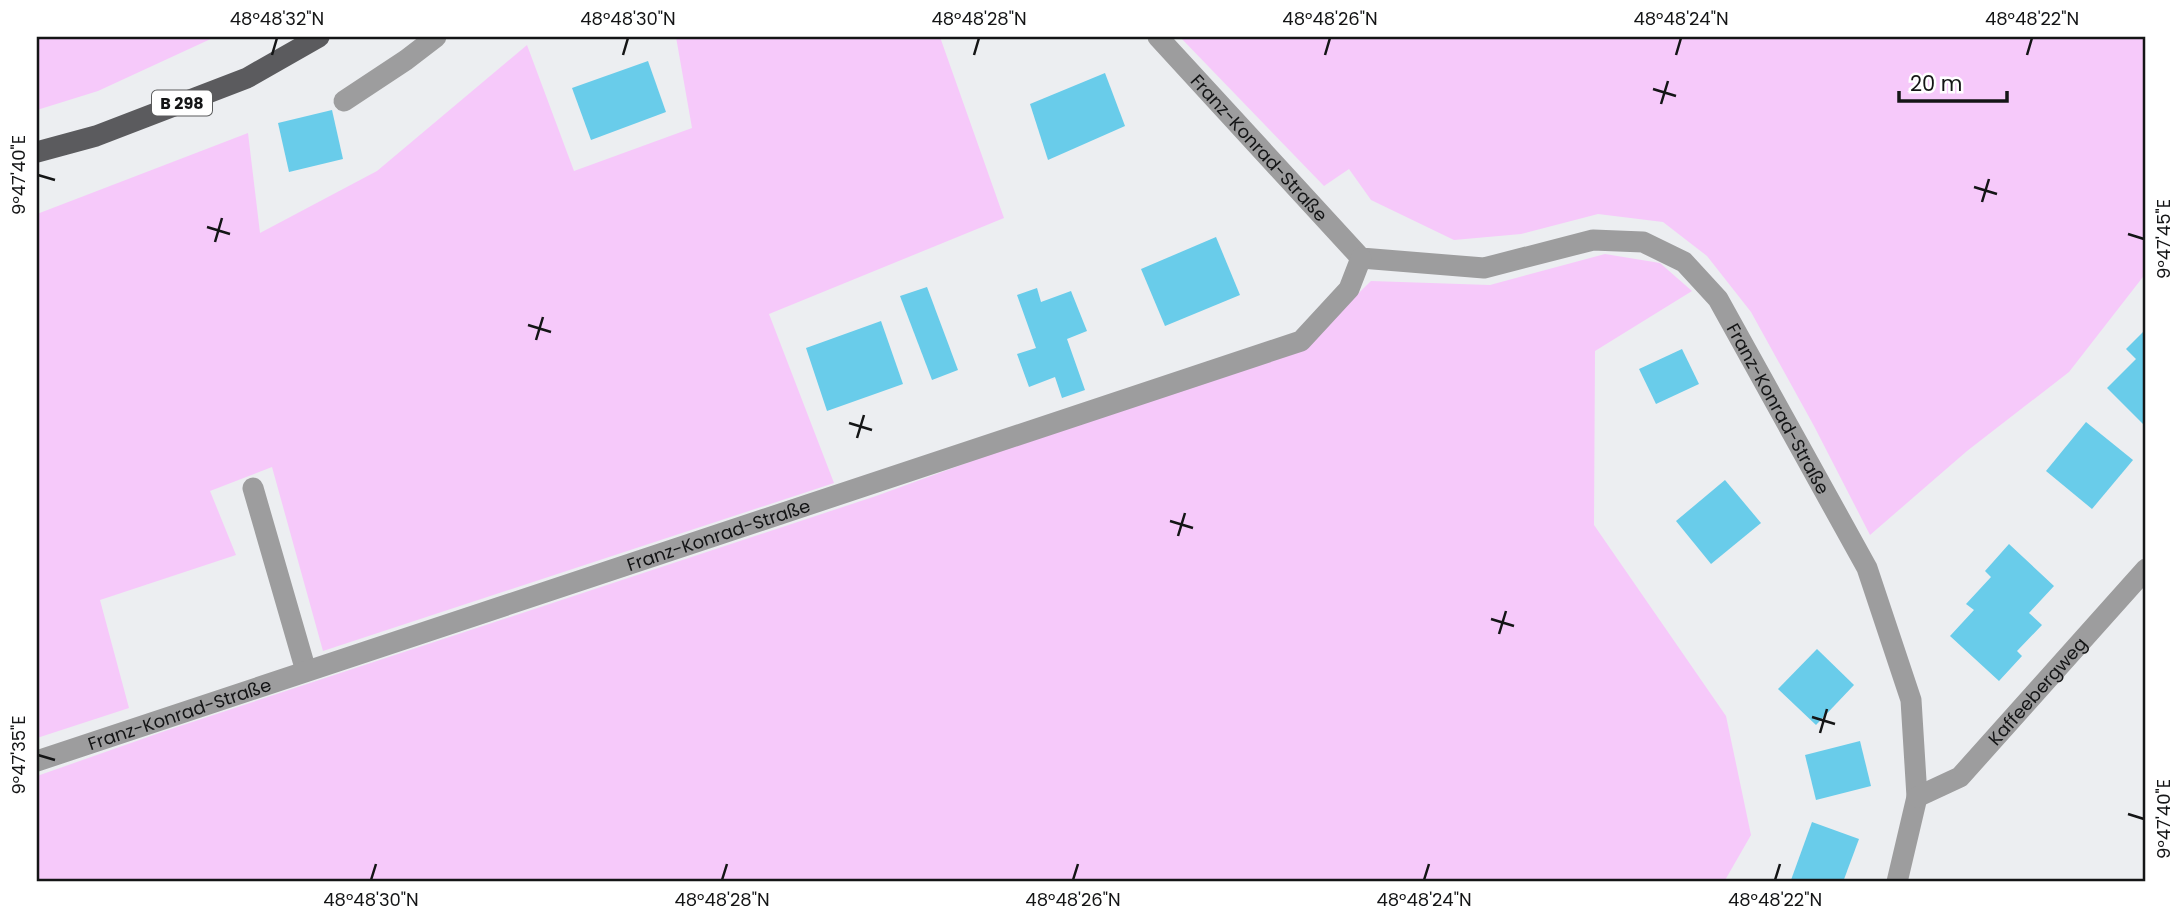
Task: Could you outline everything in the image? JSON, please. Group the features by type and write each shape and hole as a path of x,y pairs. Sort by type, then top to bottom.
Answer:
{"main road":[{"name":"B 298","path":"37,152 96,136 247,78 319,37"}],"street":[{"path":"344,101 407,60 436,37"},
{"name":"Franz-Konrad-Straße","path":"1158,37 1361,258 1484,268 1594,240 1643,242 1684,262 1718,299 1867,568 1911,700 1917,797 1897,882"},
{"name":"Franz-Konrad-Straße","path":"37,761 1300,341 1349,289 1361,258"},
{"path":"253,488 306,671"},
{"name":"Kaffeebergweg","path":"1917,797 1960,777 2146,569"}],"shaded area":[{"path":"37,37 215,37 98,91 37,110"},
{"path":"676,37 940,37 1004,218 769,314 834,483 323,651 272,467 210,491 236,555 100,600 129,708 37,738 37,214 248,133 260,233 377,171 527,45 574,171 692,128"},
{"path":"1180,37 2146,37 2146,273 2069,372 1967,451 1870,535 1751,312 1707,256 1663,222 1598,214 1521,234 1454,240 1371,200 1349,169 1324,186"},
{"path":"1605,254 1660,263 1692,291 1595,351 1594,525 1726,716 1751,835 1724,882 37,882 37,776 165,731 876,496 1052,432 1320,331 1371,281 1490,285"}],"building":[{"path":"648,61 666,112 591,140 572,88"},
{"path":"1105,73 1125,126 1048,160 1030,104"},
{"path":"332,110 343,159 289,172 278,123"},
{"path":"1216,237 1240,295 1165,326 1141,269"},
{"path":"927,287 958,370 932,380 900,296"},
{"path":"1037,288 1041,302 1071,291 1087,331 1067,339 1085,390 1062,398 1055,377 1029,387 1017,354 1036,348 1017,295"},
{"path":"881,321 903,384 827,411 806,348"},
{"path":"2146,329 2146,427 2107,388 2136,359 2126,349"},
{"path":"1682,349 1699,384 1656,404 1639,369"},
{"path":"2086,422 2133,460 2092,509 2046,471"},
{"path":"1725,480 1761,523 1711,564 1676,521"},
{"path":"2009,544 2054,586 2029,613 2042,625 2017,651 2022,656 1999,681 1950,636 1974,610 1966,604 1991,577 1985,571"},
{"path":"1817,649 1854,685 1816,725 1778,689"},
{"path":"1860,741 1871,786 1816,800 1805,755"},
{"path":"1812,822 1859,839 1843,882 1791,880"}]}
